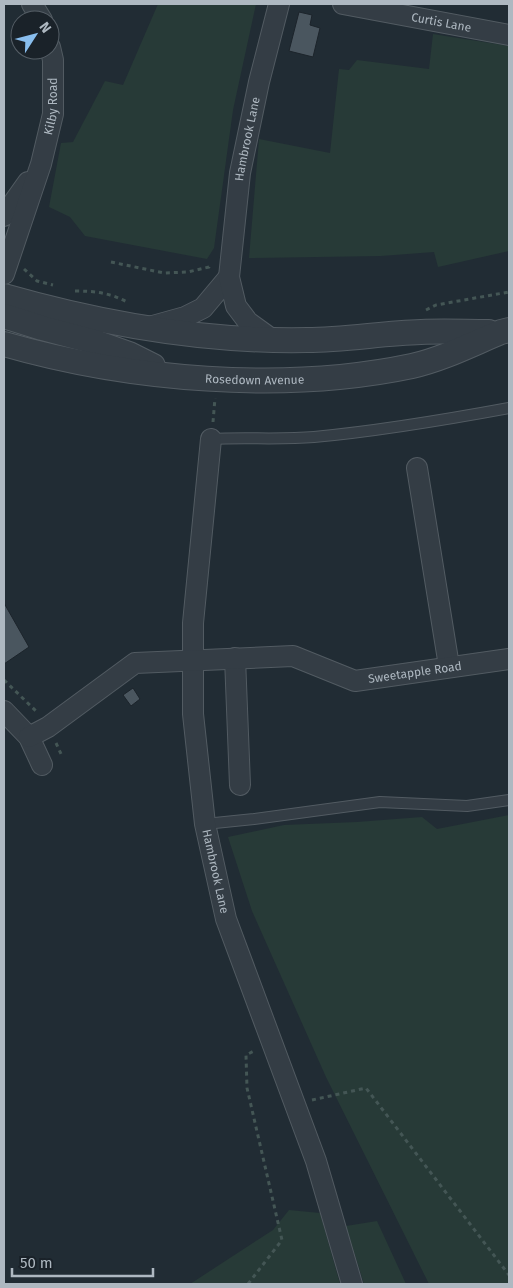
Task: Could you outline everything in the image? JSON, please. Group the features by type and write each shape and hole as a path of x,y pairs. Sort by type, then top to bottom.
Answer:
{"street":[{"name":"Hambrook Lane","path":"273,340 248,322 236,306 230,267 240,173 259,82 279,4"},
{"name":"Curtis Lane","path":"343,4 509,35"},
{"name":"Kilby Road","path":"6,268 41,164 53,114 54,60"},
{"name":"Kilby Road","path":"4,216 41,164"},
{"path":"147,328 185,318 203,308 230,267"},
{"name":"Rosedown Avenue","path":"4,296 72,314 194,335 306,340 420,332 505,331"},
{"path":"4,316 95,342 129,354 173,375"},
{"name":"Rosedown Avenue","path":"4,344 82,362 173,375 232,380 319,378 412,366 428,362 505,331"},
{"name":"Hambrook Lane","path":"211,439 193,624 193,714 205,824 226,919 316,1161 352,1284"},
{"path":"417,468 449,666"},
{"name":"Sweetapple Road","path":"29,737 48,727 135,663 293,656 355,681 449,666 509,659"},
{"path":"235,658 240,785"},
{"path":"4,711 29,737 42,765"}],"lane":[{"path":"211,439 311,437 362,432 509,408"},
{"path":"205,824 380,802 467,806 509,800"}],"path":[{"path":"111,262 164,273 188,272 209,267 216,256 230,267"},
{"path":"6,268 26,270 37,281 60,287"},
{"path":"68,289 75,292 95,291 114,295 130,304"},
{"path":"419,314 436,305 509,292"},
{"path":"248,1284 282,1240 247,1088 246,1055 272,1041"},
{"path":"295,1103 366,1088 509,1275"}],"green space":[{"path":"158,4 256,4 233,110 214,248 207,259 85,236 70,217 49,207 61,143 73,142 105,81 123,85"},
{"path":"433,34 509,46 509,251 438,267 434,252 381,256 249,258 259,139 330,153 339,69 349,70 357,60 429,69"},
{"path":"509,815 509,1284 429,1284 326,1077 252,911 228,837 284,825 422,817 437,829"},
{"path":"289,1210 320,1213 340,1284 190,1284 273,1230"},
{"path":"377,1221 406,1284 364,1284 346,1226"}],"building":[{"path":"299,12 312,15 310,25 320,28 313,57 289,51"},
{"path":"4,603 29,647 4,664"},
{"path":"133,688 140,699 131,706 123,695"}]}
